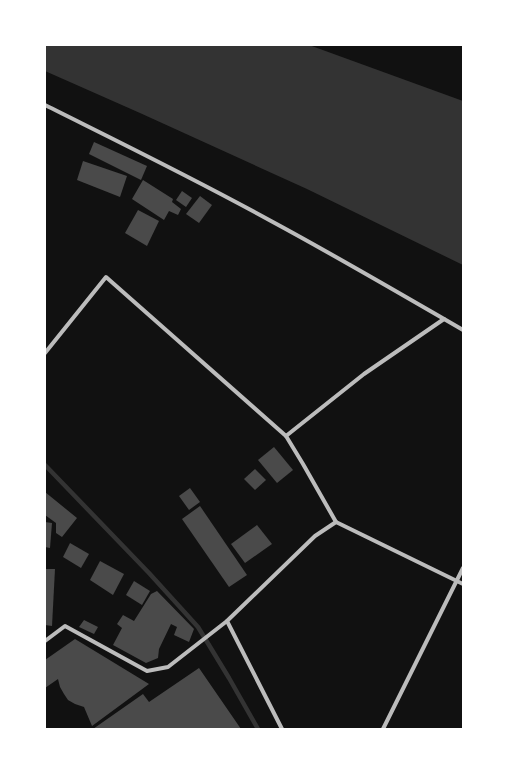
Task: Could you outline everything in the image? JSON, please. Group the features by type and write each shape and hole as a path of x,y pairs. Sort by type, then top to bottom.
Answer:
{"street":[{"path":"45,105 177,171 270,220 463,330"},
{"path":"45,353 106,277 286,436 336,522 463,584"},
{"path":"286,436 364,374 444,319"},
{"path":"45,641 65,626 147,671 168,667 227,621 315,536 336,522"},
{"path":"383,729 463,568"},
{"path":"227,621 282,729"}],"shaded area":[{"path":"45,45 309,45 463,101 463,265 307,189 45,71"}],"building":[{"path":"94,142 147,166 141,180 89,154"},
{"path":"83,161 127,176 120,197 77,180"},
{"path":"143,180 173,199 172,202 181,209 178,215 169,211 164,220 132,199"},
{"path":"182,191 192,198 186,207 176,200"},
{"path":"200,196 212,205 199,223 186,214"},
{"path":"138,210 159,221 147,246 125,233"},
{"path":"274,447 293,470 277,483 258,460"},
{"path":"255,469 266,480 255,490 244,479"},
{"path":"190,488 200,502 189,510 179,496"},
{"path":"45,492 77,518 62,537 56,533 56,523 45,515"},
{"path":"200,506 247,575 229,587 182,519"},
{"path":"45,522 52,523 50,548 45,547"},
{"path":"257,525 272,544 245,563 231,544"},
{"path":"70,543 89,554 81,568 63,557"},
{"path":"100,561 124,574 113,595 90,580"},
{"path":"45,569 55,569 52,626 45,625"},
{"path":"134,581 150,591 142,605 126,595"},
{"path":"157,591 194,629 189,642 174,635 177,627 171,624 159,649 158,658 146,663 113,645 122,628 117,624 123,615 134,621 151,594"},
{"path":"84,620 98,627 94,634 79,627"},
{"path":"75,639 149,684 92,726 84,707 68,700 60,687 58,679 45,688 45,660"},
{"path":"199,668 241,729 93,729 143,694 149,702"}],"waterway":[{"path":"45,465 149,573 198,627 258,729"}]}
